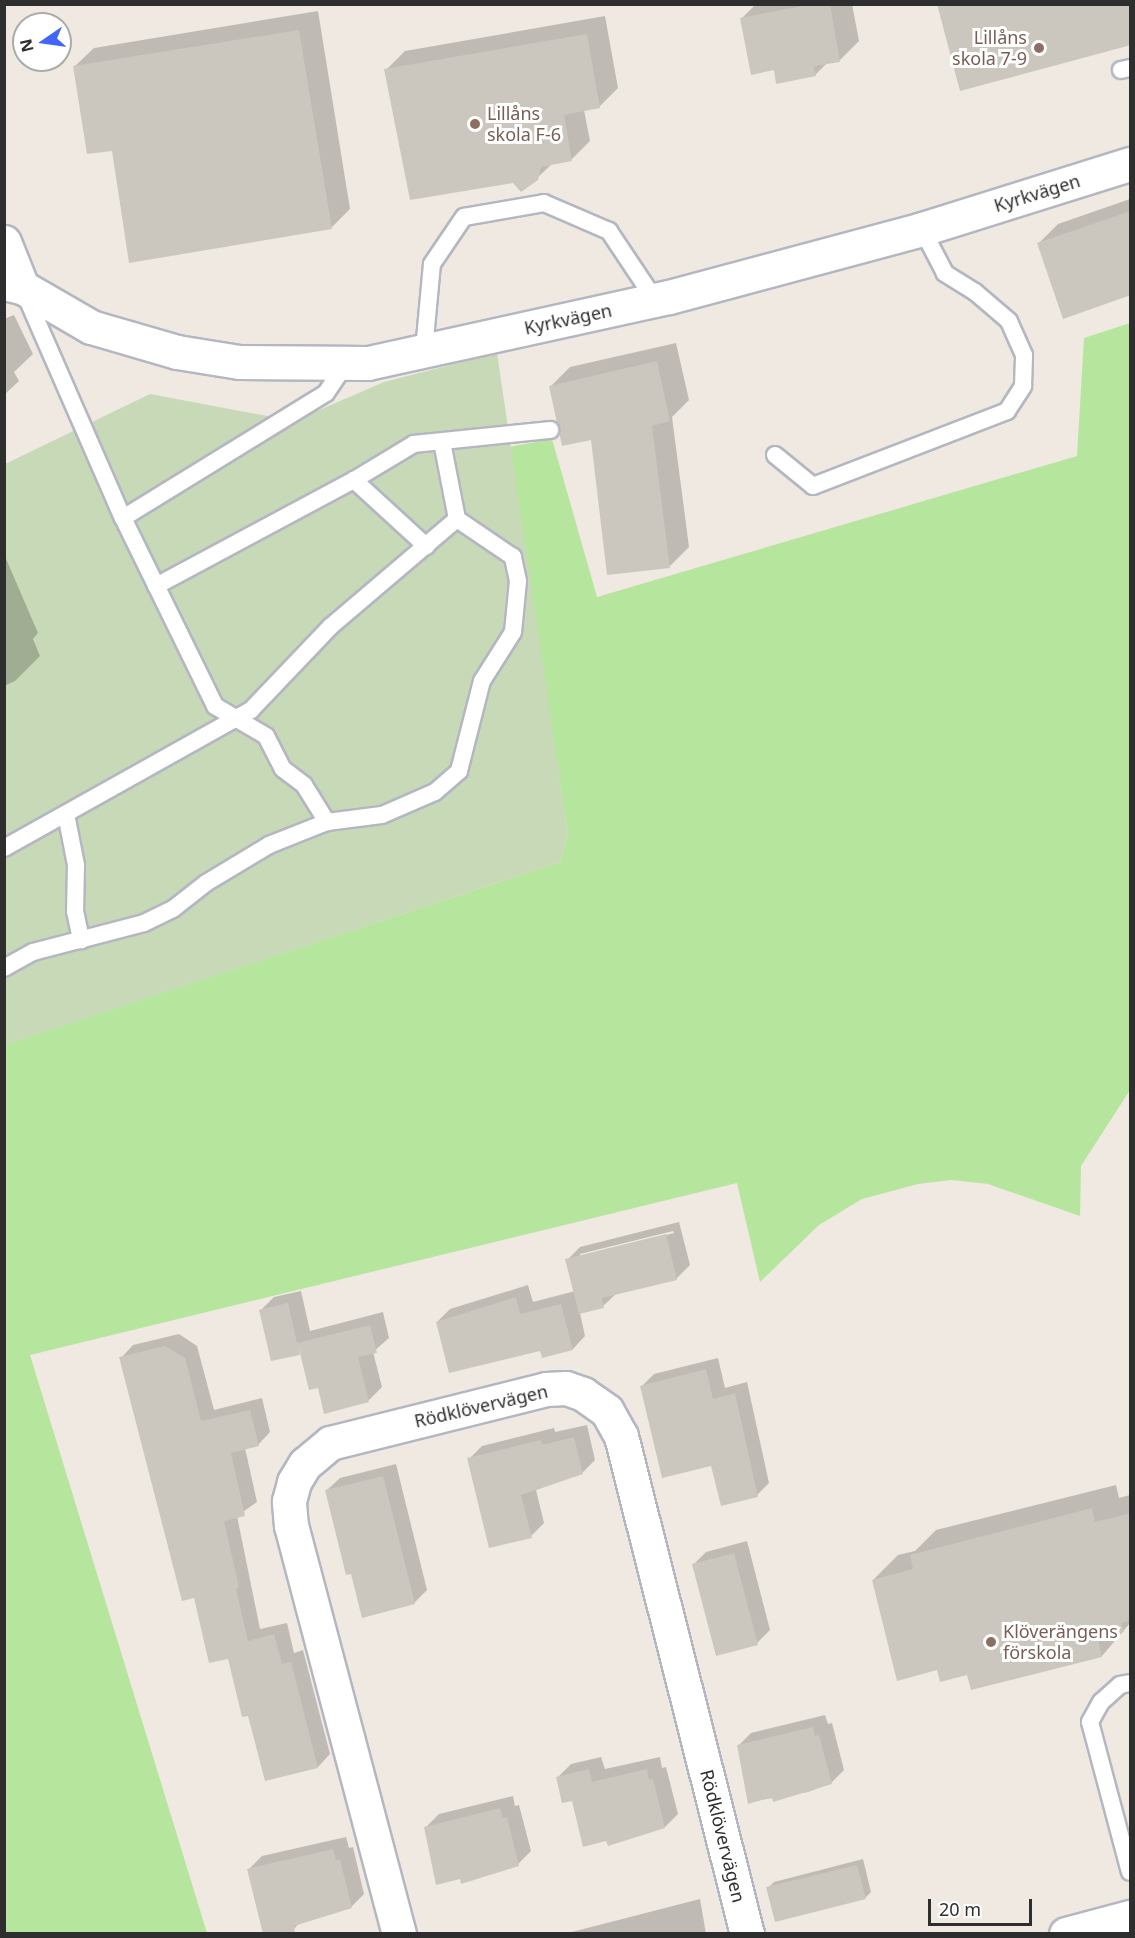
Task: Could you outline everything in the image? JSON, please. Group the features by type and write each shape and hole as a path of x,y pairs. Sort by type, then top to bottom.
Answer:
{"street":[{"name":"Kyrkvägen","path":"14,285 91,327 177,352 238,363 368,363 655,300 922,229 1131,164"},
{"path":"4,242 14,285"},
{"name":"Rödklövervägen","path":"399,1934 291,1526 289,1501 294,1482 305,1464 330,1443 546,1389 566,1388 584,1394 607,1411 621,1436 747,1934"},
{"path":"1066,1934 1131,1917"}],"lane":[{"path":"424,350 432,264 464,217 544,202 609,231 655,300"},
{"path":"775,455 813,486 1007,411 1023,386 1024,355 1009,321 975,292 945,273 922,229"},
{"path":"14,285 123,519 214,706 266,736 283,769 304,785 327,822"},
{"path":"123,519 327,393 345,363"},
{"path":"156,586 354,480 414,444 550,430"},
{"path":"4,968 33,952 144,923 173,909 206,883 269,845 327,822 382,815 435,792 459,771 482,681 513,632 518,581 513,557 457,519 442,441"},
{"path":"354,480 426,546"},
{"path":"4,848 251,711 330,627 457,519"},
{"path":"66,814 76,864 75,911 81,940"},
{"path":"1131,1683 1119,1685 1101,1702 1090,1722 1124,1818 1131,1872"}],"green space":[{"path":"1130,323 1130,1090 1081,1166 1080,1216 988,1184 951,1180 918,1184 862,1199 819,1225 760,1282 737,1183 30,1355 207,1933 5,1933 4,1045 560,862 568,834 509,447 552,439 597,597 1077,456 1084,338"},
{"path":"497,353 568,834 560,862 5,1045 5,464 150,394 294,421 384,382"}],"building":[{"path":"813,4 830,4 840,62 814,66 816,76 776,84 774,70 751,75 740,18"},
{"path":"937,4 1131,4 1131,45 960,91"},
{"path":"299,30 332,229 129,263 112,151 87,154 73,66"},
{"path":"587,34 600,108 564,115 572,161 541,167 538,180 521,192 513,183 410,200 384,69"},
{"path":"1131,211 1131,295 1063,319 1037,243"},
{"path":"657,361 670,421 652,426 670,568 607,575 591,440 562,446 549,386"},
{"path":"666,1234 677,1280 602,1298 604,1308 579,1314 565,1259"},
{"path":"516,1297 520,1314 561,1304 573,1350 542,1358 540,1351 449,1373 436,1322"},
{"path":"288,1303 297,1343 370,1325 377,1353 358,1357 369,1402 324,1414 318,1388 309,1390 298,1345 300,1355 271,1361 259,1310"},
{"path":"165,1346 185,1358 201,1421 250,1410 259,1446 231,1453 245,1516 224,1521 239,1587 236,1589 248,1641 274,1634 282,1664 291,1662 318,1768 265,1781 248,1716 242,1717 228,1659 209,1663 194,1598 182,1601 119,1357"},
{"path":"706,1369 713,1399 735,1393 758,1497 721,1506 711,1466 662,1478 640,1386"},
{"path":"574,1437 583,1474 521,1495 532,1538 489,1548 467,1458 541,1440 542,1445"},
{"path":"383,1476 415,1604 362,1618 351,1574 346,1575 325,1490"},
{"path":"1092,1508 1095,1522 1131,1513 1131,1620 1121,1623 1124,1632 1098,1639 1102,1657 971,1690 967,1675 940,1682 937,1670 897,1681 872,1580 913,1569 910,1555"},
{"path":"734,1553 758,1645 716,1656 692,1564"},
{"path":"813,1727 815,1736 819,1735 832,1784 773,1802 772,1797 748,1804 737,1745"},
{"path":"589,1769 592,1782 647,1769 649,1780 653,1779 665,1828 608,1846 606,1841 583,1847 572,1801 562,1803 556,1777"},
{"path":"500,1808 503,1818 507,1817 519,1866 461,1884 460,1879 436,1885 424,1827"},
{"path":"333,1849 336,1860 340,1859 352,1908 294,1926 295,1934 263,1934 247,1869"},
{"path":"857,1865 866,1899 775,1922 766,1887"}],"place":[{"name":"Lillåns skola 7-9","path":"1039,48"},
{"name":"Lillåns skola F-6","path":"475,124"},
{"name":"Klöverängens förskola","path":"991,1642"}]}
